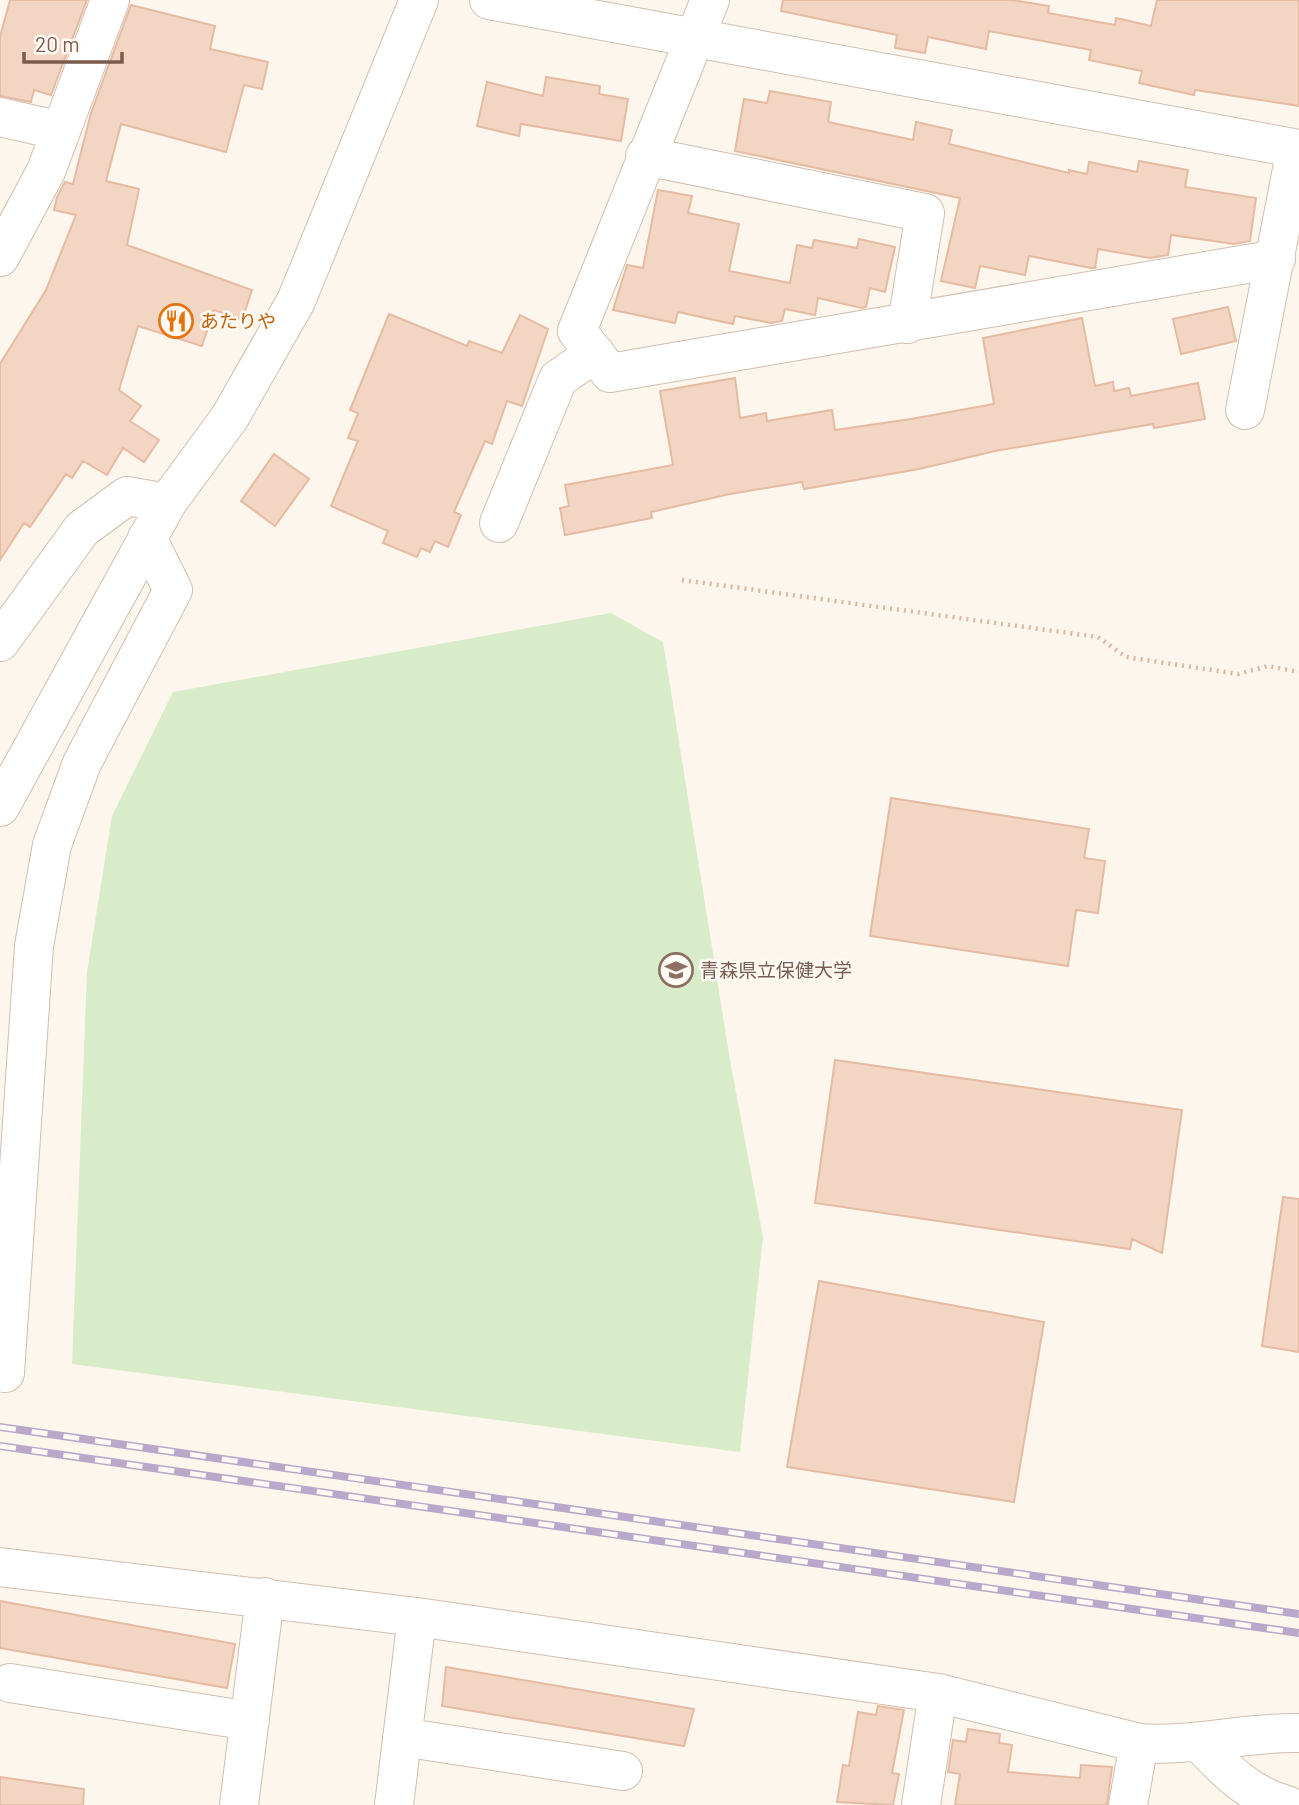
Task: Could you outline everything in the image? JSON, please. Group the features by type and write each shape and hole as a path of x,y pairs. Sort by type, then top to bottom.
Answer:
{"street":[{"path":"0,257 46,171 110,0"},
{"path":"0,807 167,503 230,417 296,302 419,0"},
{"path":"489,0 1298,149 1245,410"},
{"path":"710,0 645,156 577,331 610,373 1276,259"},
{"path":"0,117 61,131"},
{"path":"645,156 925,213 907,324"},
{"path":"499,523 558,379 595,353"},
{"path":"0,642 82,529 127,496 167,503"},
{"path":"0,1372 5,1373 34,946 52,845 82,763 173,590 147,538"},
{"path":"0,1567 416,1617 938,1693 1139,1743 1167,1745 1250,1734 1299,1733"},
{"path":"239,1805 265,1597"},
{"path":"394,1805 416,1617"},
{"path":"10,1683 250,1721"},
{"path":"921,1805 938,1693"},
{"path":"402,1737 623,1771"},
{"path":"1199,1742 1241,1784 1272,1801 1287,1805"},
{"path":"1128,1805 1139,1743"}],"path":[{"path":"682,580 1098,637 1126,657 1238,674 1268,666 1299,671"}],"green space":[{"path":"611,613 663,642 730,1060 763,1237 740,1452 72,1364 87,972 112,816 173,692"}],"building":[{"path":"10,0 87,0 51,95 34,90 31,102 0,96 0,37"},
{"path":"783,0 1012,0 1049,6 1048,13 1115,25 1116,18 1151,26 1157,0 1299,0 1299,106 1195,90 1194,95 1139,83 1142,71 1089,60 1091,50 989,31 986,49 928,37 925,53 895,48 897,35 781,11"},
{"path":"131,5 215,26 210,49 268,62 262,89 244,85 226,152 121,124 106,181 139,189 127,245 252,290 242,320 214,310 202,346 138,326 119,390 141,406 130,421 159,440 144,462 123,448 107,475 83,461 72,478 66,474 30,527 24,523 0,560 0,364 46,290 76,215 54,210 57,197 65,182 73,184 91,113"},
{"path":"546,77 600,86 599,94 628,99 621,141 521,124 519,136 477,126 487,82 543,96"},
{"path":"770,91 831,102 828,122 913,140 916,122 952,130 949,144 1069,173 1069,170 1087,174 1089,162 1137,172 1139,161 1188,170 1185,187 1256,198 1250,241 1234,244 1171,235 1168,255 1150,258 1098,249 1095,268 1029,256 1025,275 980,266 975,288 941,281 960,198 735,151 744,99 767,103"},
{"path":"658,190 692,196 688,213 739,224 729,271 790,283 797,245 812,248 814,240 857,248 859,239 895,247 885,292 870,288 866,307 862,308 818,298 815,315 785,309 782,321 771,323 735,316 733,324 678,312 675,323 613,310 627,265 643,268"},
{"path":"1228,307 1236,341 1181,354 1173,319"},
{"path":"389,314 467,346 469,341 502,353 520,315 548,329 522,406 507,401 492,444 485,441 454,512 461,515 448,547 435,541 430,552 421,548 417,557 383,543 388,531 331,506 358,441 348,438 358,413 350,410"},
{"path":"1082,318 1095,386 1113,382 1114,391 1129,388 1131,396 1198,383 1205,419 1154,428 1153,424 995,451 919,469 804,489 802,482 730,494 651,512 652,518 565,535 560,508 569,506 565,485 673,465 660,391 735,378 740,418 766,413 767,421 832,410 835,430 911,419 994,404 983,338"},
{"path":"274,454 309,479 275,526 241,501"},
{"path":"891,798 1089,829 1084,858 1105,861 1098,913 1076,910 1068,966 870,936"},
{"path":"835,1060 1182,1110 1162,1253 1132,1239 1130,1249 815,1203"},
{"path":"1283,1197 1299,1199 1299,1352 1262,1346"},
{"path":"819,1281 1044,1322 1014,1502 787,1467"},
{"path":"0,1601 235,1644 227,1688 0,1648"},
{"path":"446,1667 694,1709 684,1746 442,1706"},
{"path":"878,1706 904,1710 892,1773 899,1774 893,1805 837,1802 843,1765 849,1766 858,1712 876,1715"},
{"path":"968,1729 1000,1734 999,1743 1012,1745 1008,1772 1080,1778 1081,1765 1112,1767 1107,1805 955,1805 960,1774 948,1772 953,1740 966,1742"},
{"path":"0,1777 84,1789 83,1805 0,1805"}],"railway":[{"path":"0,1427 1299,1614"},
{"path":"0,1446 1299,1633"}],"place":[{"name":"あたりや","path":"176,321"},
{"name":"青森県立保健大学","path":"676,970"}]}
